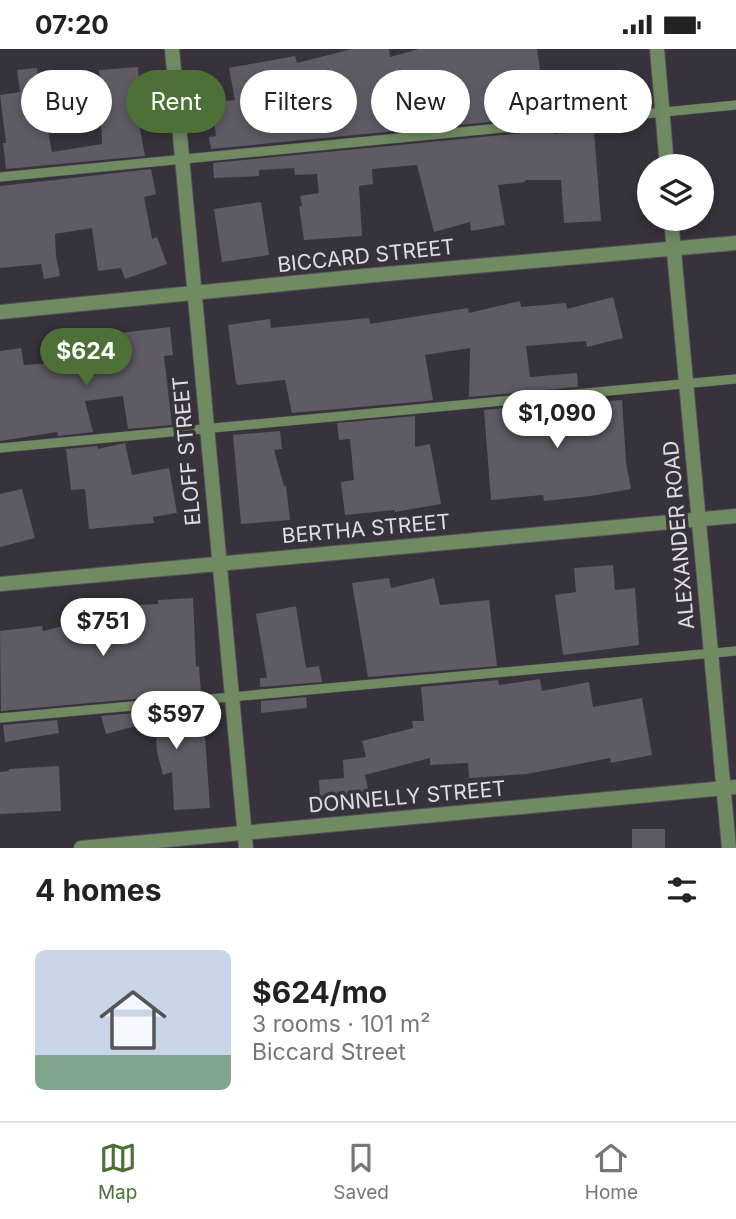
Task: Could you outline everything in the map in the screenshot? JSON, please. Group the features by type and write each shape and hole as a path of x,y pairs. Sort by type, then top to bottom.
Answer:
{"street":[{"name":"ELOFF STREET","path":"172,49 245,841"},
{"path":"657,49 666,154"},
{"name":"ALEXANDER ROAD","path":"672,231 711,653 730,787 729,848"},
{"name":"BICCARD STREET","path":"0,312 736,243"},
{"name":"BERTHA STREET","path":"0,584 736,516"},
{"name":"DONNELLY STREET","path":"81,848 245,841 730,787"}],"lane":[{"path":"0,177 736,105"},
{"path":"0,448 736,379"},
{"path":"0,718 736,651"}],"building":[{"path":"352,49 389,49 390,57 419,49 537,49 540,70 484,70 484,123 470,124 470,70 371,70 371,133 376,133 211,149 209,137 216,136 216,133 226,133 226,101 235,100 229,68 295,56 297,63"},
{"path":"138,67 138,70 126,70 126,133 141,133 145,156 6,169 3,143 6,143 0,95 20,92 17,70 37,68 37,70 21,70 21,133 48,133 52,152 102,144 102,133 112,133 112,70 99,70"},
{"path":"523,133 594,133 601,221 564,223 561,180 525,180 498,185 505,225 471,231 470,222 434,232 417,165 372,169 373,184 359,186 362,236 304,240 300,196 319,193 317,174 295,175 294,168 259,170 259,176 214,178 213,163"},
{"path":"151,169 156,194 144,197 152,239 157,237 167,264 125,279 121,268 98,271 92,228 55,234 60,276 44,279 41,264 0,268 0,186"},
{"path":"261,202 269,255 222,262 214,209"},
{"path":"613,297 623,338 587,347 586,341 526,346 530,377 577,373 578,387 469,397 470,348 425,355 433,400 427,401 292,413 285,380 238,385 236,383 228,325 270,319 271,328 369,318 370,324 468,308 469,313 520,301 521,307 566,303 567,309"},
{"path":"170,327 173,355 164,356 172,425 128,429 123,396 85,401 93,432 58,436 57,432 0,441 0,351 21,348 24,365 80,361 123,354 120,333"},
{"path":"622,400 626,462 631,489 544,501 543,495 491,500 484,410 579,401"},
{"path":"415,416 415,447 430,444 441,504 395,512 345,515 341,482 354,480 350,439 339,440 337,423"},
{"path":"280,431 282,449 274,450 286,486 290,520 241,524 233,435"},
{"path":"125,443 132,475 169,468 177,513 153,517 154,523 89,529 85,489 71,490 66,449 97,446 98,449"},
{"path":"22,489 35,538 0,547 0,494"},
{"path":"613,565 615,590 635,588 639,645 563,655 555,595 576,592 574,568"},
{"path":"389,578 391,588 434,578 440,605 489,600 497,666 368,677 352,583"},
{"path":"193,598 196,667 199,666 201,693 1,711 0,631 42,626 43,631 100,617 100,607 158,604 158,600"},
{"path":"296,606 306,668 319,666 322,682 260,687 260,678 267,678 256,614"},
{"path":"540,679 542,691 589,682 593,707 642,698 652,755 611,763 610,758 527,774 469,778 468,763 430,765 430,758 365,775 369,793 320,799 319,780 344,778 343,760 366,757 362,741 413,728 412,721 424,721 421,687 498,680 499,685"},
{"path":"306,697 307,708 261,713 261,701"},
{"path":"203,707 210,808 174,810 172,772 163,775 157,752 155,721 106,734 101,716"},
{"path":"57,720 59,733 5,742 3,725"},
{"path":"59,766 61,811 0,814 0,772"},
{"path":"632,829 665,829 665,848 632,848"}]}
